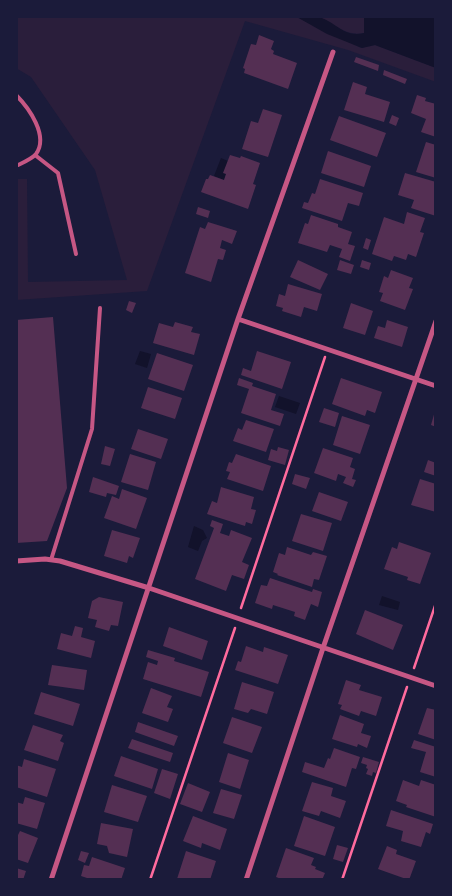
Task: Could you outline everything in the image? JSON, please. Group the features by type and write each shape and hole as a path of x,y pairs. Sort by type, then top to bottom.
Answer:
{"street":[{"path":"51,880 238,319 333,52"},
{"path":"238,319 436,386"},
{"path":"246,880 323,648 436,321"},
{"path":"16,561 60,560 149,588 436,686"}],"lane":[{"path":"16,95 23,102 38,127 41,144 35,155 16,166"},
{"path":"35,155 58,173 76,254"},
{"path":"51,560 92,429 100,308"}],"path":[{"path":"342,880 436,603"}],"shaded area":[{"path":"16,16 295,16 361,48 375,45 436,68 436,82 348,50 245,21 147,291 16,300 16,179 27,179 28,282 127,280 95,170 31,77 16,68"},
{"path":"295,16 316,16 345,31 357,34 364,33 364,16 436,16 436,68 375,45 362,48 327,34"},
{"path":"318,16 364,16 364,33 358,34 346,31"},
{"path":"221,158 228,161 224,180 214,176"},
{"path":"140,351 151,354 147,368 135,364"},
{"path":"279,396 300,403 296,414 275,407"},
{"path":"194,526 203,530 207,538 202,541 198,551 188,547"},
{"path":"382,596 400,602 398,610 379,605"}],"building":[{"path":"259,35 274,41 271,49 274,51 273,54 297,63 288,89 244,73 245,69 243,68 251,44 256,45"},
{"path":"356,57 379,65 378,71 354,62"},
{"path":"384,70 407,79 405,84 383,75"},
{"path":"353,82 367,87 365,94 390,102 384,122 344,110"},
{"path":"417,95 426,98 425,101 436,104 436,137 421,132 426,119 411,113"},
{"path":"263,109 282,115 268,157 242,149 251,121 258,123"},
{"path":"392,115 399,118 396,126 389,123"},
{"path":"339,116 386,133 377,157 330,140"},
{"path":"426,142 436,145 436,178 416,172"},
{"path":"328,151 371,166 364,187 321,173"},
{"path":"230,155 240,158 241,156 260,163 253,184 256,185 248,209 201,192 206,179 210,175 224,180 226,174 223,173"},
{"path":"405,173 436,182 436,216 411,208 414,200 398,195"},
{"path":"320,179 363,193 359,206 348,203 342,221 302,208 304,202 308,203 312,193 315,194"},
{"path":"198,207 210,211 208,218 196,214"},
{"path":"407,212 425,218 420,232 424,233 416,257 408,254 406,260 394,256 392,261 372,254 384,217 404,224"},
{"path":"311,215 338,224 338,227 352,232 348,244 355,246 350,261 339,257 342,249 330,245 327,252 298,243 305,223 308,224"},
{"path":"208,222 237,231 232,244 222,240 220,248 226,250 223,260 218,259 211,282 185,273 200,227 205,229"},
{"path":"366,238 371,240 368,250 363,248"},
{"path":"298,260 328,274 320,290 290,277"},
{"path":"340,260 354,265 351,274 337,270"},
{"path":"362,260 371,263 369,270 360,267"},
{"path":"391,270 413,278 409,288 413,289 405,310 380,301 383,293 379,292 384,276 388,278"},
{"path":"288,284 322,294 317,311 304,307 301,317 282,311 283,308 276,306 279,294 285,296"},
{"path":"129,301 136,303 132,313 126,310"},
{"path":"351,303 373,311 365,335 343,328"},
{"path":"53,317 67,488 47,541 16,543 16,320"},
{"path":"387,320 408,327 402,347 374,338 378,326 385,328"},
{"path":"175,322 193,327 191,332 200,334 194,355 153,343 159,323 173,327"},
{"path":"257,351 291,362 282,389 241,375 243,368 251,371"},
{"path":"157,353 193,365 184,391 148,379"},
{"path":"239,378 253,383 252,386 276,394 271,410 284,414 280,426 241,413 249,389 237,385"},
{"path":"341,378 382,392 375,413 367,410 365,416 332,404"},
{"path":"148,387 182,398 175,419 141,408"},
{"path":"324,408 339,413 335,427 319,422"},
{"path":"436,411 436,427 431,425"},
{"path":"342,416 370,425 360,454 333,445"},
{"path":"246,420 274,429 266,452 233,441 238,428 242,430"},
{"path":"138,429 168,439 161,459 131,449"},
{"path":"105,446 115,449 110,466 101,464"},
{"path":"278,447 289,450 285,465 268,460 271,449 277,451"},
{"path":"323,448 353,458 350,467 355,469 352,479 356,480 353,487 343,483 346,477 338,474 336,481 314,473"},
{"path":"130,454 156,462 148,490 121,482"},
{"path":"236,454 271,466 263,491 227,479 230,472 226,471 229,462 232,463"},
{"path":"428,460 436,463 436,476 424,472"},
{"path":"295,474 310,478 306,489 292,484"},
{"path":"93,477 119,486 116,495 107,493 106,497 89,492"},
{"path":"420,479 436,484 436,512 411,505"},
{"path":"221,487 254,497 251,509 256,510 252,524 246,522 245,526 207,514 212,501 217,503"},
{"path":"122,489 147,498 136,529 104,518 112,496 119,499"},
{"path":"319,492 348,502 341,521 312,511"},
{"path":"301,514 332,523 323,551 292,541"},
{"path":"212,520 223,524 220,533 229,536 231,530 252,538 242,562 249,565 244,579 232,575 226,591 195,579 214,528 210,526"},
{"path":"112,530 140,538 133,558 129,556 127,563 104,556"},
{"path":"399,542 431,553 420,584 407,580 408,577 384,569 392,547 397,549"},
{"path":"287,547 311,555 313,552 327,556 319,580 314,579 312,587 273,572 279,553 285,555"},
{"path":"270,578 312,592 313,589 322,592 318,607 311,604 305,620 294,616 295,612 273,605 272,609 255,603 261,585 267,586"},
{"path":"99,597 123,602 118,626 111,625 109,631 95,627 97,620 88,618 92,601"},
{"path":"365,610 403,625 393,650 356,634"},
{"path":"75,626 83,628 81,637 95,641 91,658 57,649 61,633 72,636"},
{"path":"169,627 208,641 202,660 163,646"},
{"path":"246,646 263,652 264,647 288,655 278,684 235,670 238,661 241,662"},
{"path":"148,650 175,658 174,661 209,672 201,697 143,679 148,662 157,665 158,661 146,657"},
{"path":"52,665 87,670 84,690 48,685"},
{"path":"346,680 361,685 359,690 382,697 376,716 361,711 359,716 340,709 342,705 338,704"},
{"path":"242,682 274,692 267,714 251,709 248,713 234,709"},
{"path":"151,688 172,696 167,707 173,709 168,722 142,713"},
{"path":"41,692 80,704 73,726 34,714"},
{"path":"427,708 436,710 436,740 418,734"},
{"path":"340,715 364,724 361,733 371,736 367,748 358,744 357,747 332,739"},
{"path":"232,717 262,727 252,753 223,743"},
{"path":"138,722 178,736 174,746 135,732"},
{"path":"33,725 63,735 60,741 64,743 58,761 24,750"},
{"path":"132,739 173,753 170,762 128,748"},
{"path":"414,740 436,747 436,777 420,772 426,752 411,748"},
{"path":"334,748 360,757 356,769 352,768 346,787 302,772 305,762 324,768"},
{"path":"228,753 249,760 240,789 219,782"},
{"path":"121,756 158,769 152,789 114,776"},
{"path":"363,757 379,762 376,773 373,772 372,776 366,774 367,765 361,763"},
{"path":"24,759 56,769 47,797 16,787 16,765 22,767"},
{"path":"162,769 178,774 170,799 154,793"},
{"path":"403,780 419,786 421,780 436,785 436,817 406,807 407,805 396,801"},
{"path":"312,782 333,788 331,796 346,801 340,818 321,811 319,816 302,811"},
{"path":"188,783 210,792 202,812 180,804"},
{"path":"112,785 147,796 138,822 104,812"},
{"path":"221,789 242,795 234,819 213,813"},
{"path":"25,797 45,803 37,829 16,823 16,802 23,804"},
{"path":"391,810 433,824 430,834 426,832 421,847 401,841 403,831 386,826"},
{"path":"193,816 227,829 220,850 202,843 201,848 183,841"},
{"path":"304,816 335,827 325,856 294,846"},
{"path":"101,823 133,829 127,857 109,853 107,846 97,844"},
{"path":"20,831 38,838 28,863 16,859 16,834 18,835"},
{"path":"337,845 348,848 343,862 333,859"},
{"path":"387,846 397,850 396,854 416,861 409,880 378,869"},
{"path":"286,848 314,858 311,865 325,873 322,880 284,880 276,877"},
{"path":"81,851 89,853 85,863 78,860"},
{"path":"186,851 216,861 210,880 177,879"},
{"path":"92,857 125,868 121,880 93,880 81,876 84,865 89,866"},
{"path":"16,868 26,871 23,880 16,880"}]}
